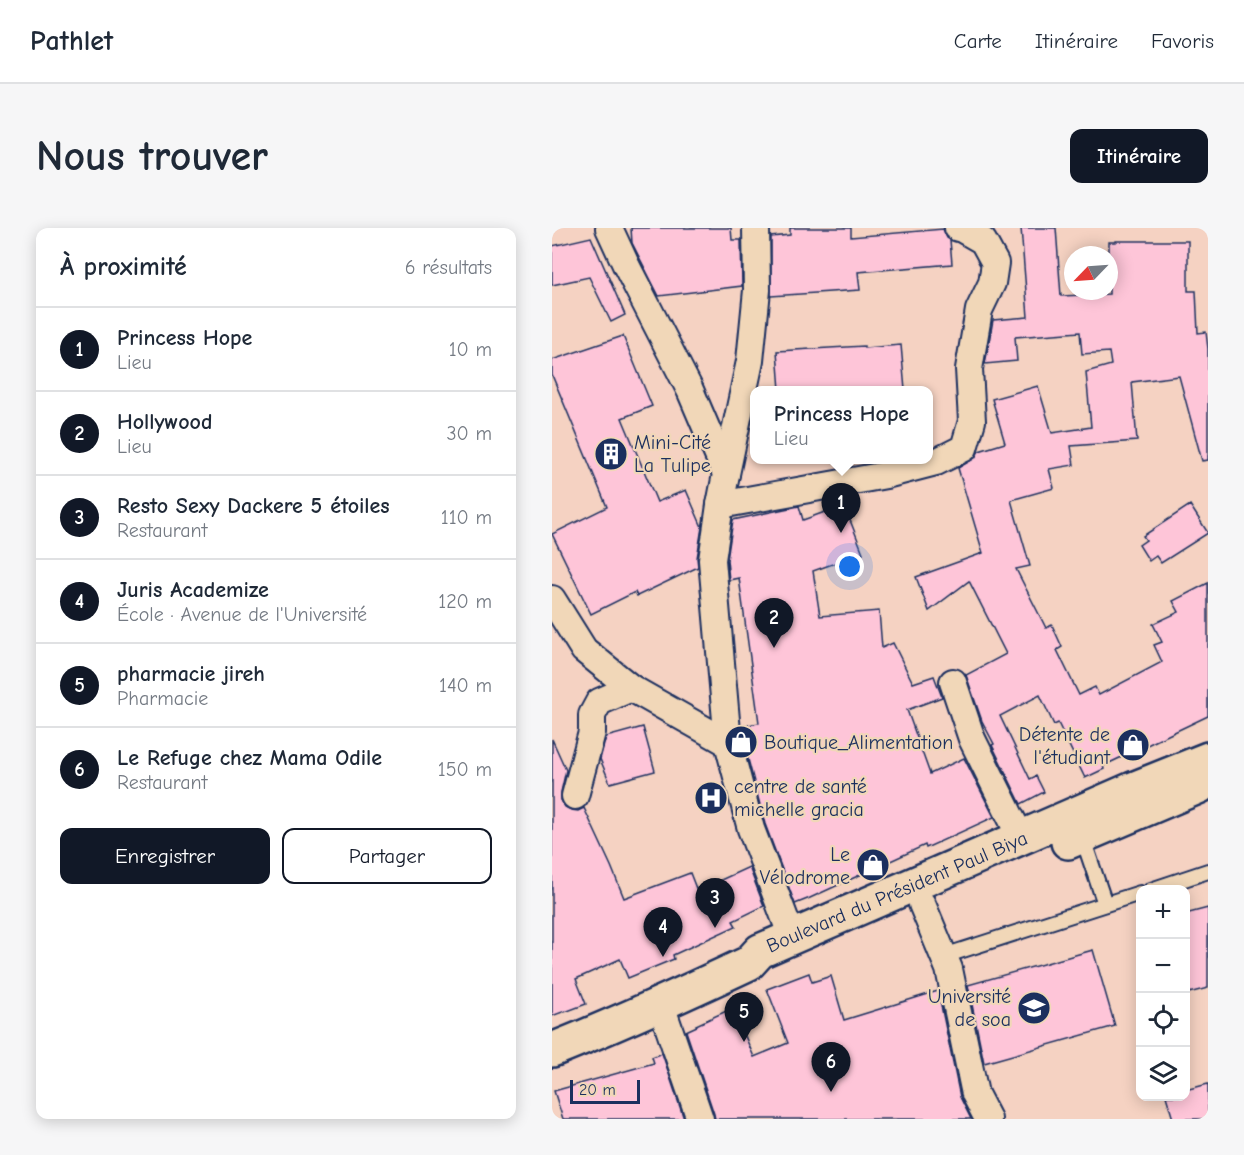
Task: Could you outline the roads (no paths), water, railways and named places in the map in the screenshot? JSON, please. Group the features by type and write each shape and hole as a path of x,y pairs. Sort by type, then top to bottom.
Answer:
{"main road":[{"name":"Boulevard du Président Paul Biya","path":"749,963 760,951 1133,789 1204,775"},
{"name":"Boulevard du Président Paul Biya","path":"749,963 766,965 797,958 1082,836 1204,775"},
{"path":"552,1050 619,1024 749,963"}],"street":[{"path":"609,228 690,390 726,474"},
{"path":"756,228 757,290 750,362 720,505 712,560 728,743 751,830 792,937"},
{"path":"933,463 964,448 972,422 970,359 979,310 992,283 995,262 983,241 958,228"},
{"path":"720,505 886,475 928,464"},
{"path":"552,599 584,650 631,688 728,743"},
{"path":"953,682 972,739 1021,838"},
{"path":"575,796 592,732 592,715 599,702 631,688"},
{"path":"921,904 950,969 975,1094 988,1119"},
{"path":"661,1005 700,1119"}],"lane":[{"path":"1082,836 1105,904"},
{"path":"1166,885 1208,871"},
{"path":"944,956 1136,894"}],"place":[{"name":"Mini-Cité La Tulipe","path":"611,454"},
{"name":"Princess Hope","path":"841,533"},
{"name":"Hollywood","path":"774,648"},
{"name":"Boutique_Alimentation","path":"741,742"},
{"name":"Détente de l'étudiant","path":"1133,745"},
{"name":"centre de santé michelle gracia","path":"711,798"},
{"name":"Le Vélodrome","path":"873,865"},
{"name":"Resto Sexy Dackere 5 étoiles","path":"715,928"},
{"name":"Juris Academize","path":"663,957"},
{"name":"Université de soa","path":"1034,1008"},
{"name":"pharmacie jireh","path":"744,1042"},
{"name":"Le Refuge chez Mama Odile","path":"831,1092"}]}
